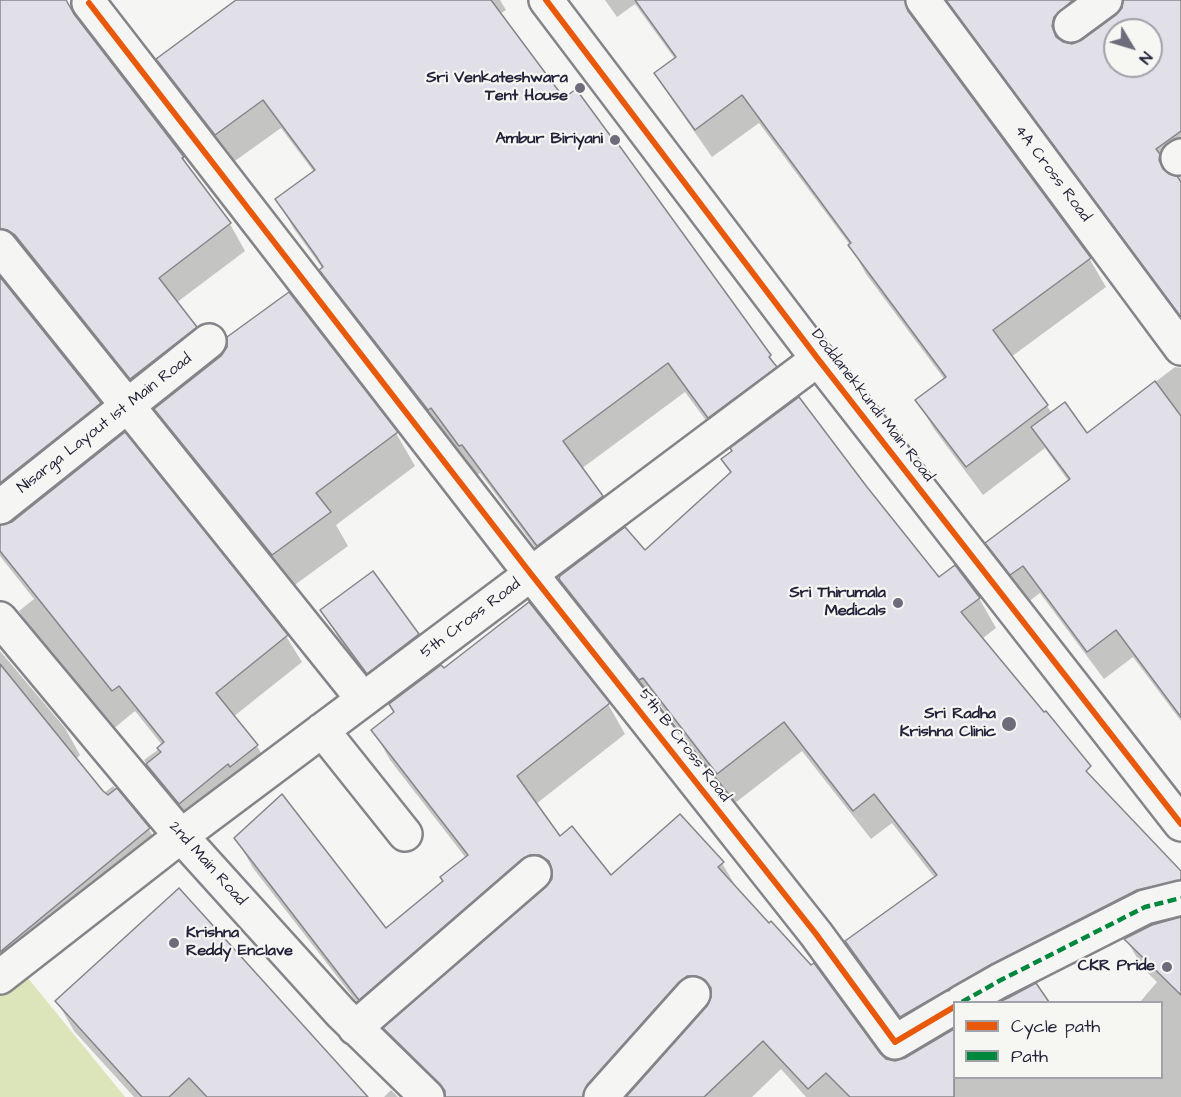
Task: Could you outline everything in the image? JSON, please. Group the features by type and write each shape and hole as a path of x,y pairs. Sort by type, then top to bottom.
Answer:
{"street":[{"name":"Doddanekkundi Main Road","path":"546,0 818,359 1181,824"},
{"name":"4A Cross Road","path":"923,0 1181,348"},
{"path":"1071,25 1106,0"},
{"name":"5th B Cross Road","path":"89,3 531,574 816,934 895,1042 953,1008"},
{"path":"0,247 363,699"},
{"name":"Nisarga Layout 1st Main Road","path":"0,507 209,341"},
{"name":"5th Cross Road","path":"0,977 181,836 818,359"},
{"name":"2nd Main Road","path":"0,619 181,836 355,1028 427,1097"},
{"path":"322,730 405,834"},
{"path":"355,1028 534,873"},
{"path":"964,1001 1145,907 1181,898"},
{"path":"601,1097 693,994"}],"green space":[{"path":"0,944 125,1097 0,1097"}],"building":[{"path":"0,0 66,0 74,14 184,157 182,158 231,223 159,278 197,327 130,379 15,235 0,229"},
{"path":"236,0 491,0 564,98 576,89 771,355 769,357 777,367 708,418 668,363 563,441 603,496 537,546 462,445 459,446 431,408 428,410 319,270 323,267 275,199 315,170 263,100 215,135 156,59"},
{"path":"635,0 905,0 908,11 1091,258 993,330 1048,405 966,467 915,400 946,377 848,245 851,243 742,95 695,130 654,73 676,57"},
{"path":"946,0 1073,0 1054,17 1052,26 1056,37 1072,44 1082,40 1103,25 1103,78 1163,78 1163,18 1112,18 1122,8 1123,0 1181,0 1181,131 1156,149 1160,154 1159,160 1163,169 1177,176 1181,182 1181,317"},
{"path":"0,277 101,403 0,483"},
{"path":"289,292 398,432 316,493 331,512 272,555 154,409 221,356 227,347 227,337"},
{"path":"1155,381 1181,416 1181,717 1116,630 1087,652 1023,566 1010,575 985,543 1070,479 1031,427 1065,402 1087,433"},
{"path":"799,397 939,577 955,565 980,598 961,612 1091,766 1086,771 1181,871 1181,880 1137,890 990,965 900,1017 845,941 937,875 874,794 853,811 784,722 717,774 643,678 639,680 559,579 625,527 645,550 731,472 721,459 732,451 730,448"},
{"path":"125,432 288,635 216,693 258,745 230,767 228,764 179,804 146,764 161,752 157,748 164,742 119,686 112,691 0,551 0,525 12,522"},
{"path":"373,571 419,634 367,674 320,610"},
{"path":"529,602 610,703 517,776 560,836 572,826 611,875 680,814 724,862 718,867 811,965 814,963 886,1059 895,1061 905,1058 953,1030 954,1097 850,1097 826,1073 808,1089 763,1041 704,1097 626,1097 707,1006 711,997 711,988 705,980 696,976 687,976 679,982 587,1085 583,1097 445,1097 445,1091 440,1084 383,1028 546,887 552,879 549,861 540,855 530,855 522,859 359,1000 234,838 282,794 386,928 443,881 440,877 468,855 371,730 394,712 389,704 441,665 444,668"},
{"path":"0,664 103,791 108,795 117,788 150,828 0,952"},
{"name":"Krishna Reddy Enclave","path":"179,888 368,1097 207,1097 189,1078 169,1097 142,1097 55,1001"},
{"name":"CKR Pride","path":"1181,917 1181,995 1124,939 1152,925"},
{"path":"1036,983 1048,1001 1001,1001"}],"marked path":[{"path":"964,1001 1145,907 1181,898"}],"cycle path":[{"path":"546,0 818,359 1181,824"},
{"path":"89,3 531,574 816,934 895,1042 953,1008"}],"place":[{"name":"Sri Venkateshwara Tent House","path":"580,88"},
{"name":"Ambur Biriyani","path":"615,140"},
{"name":"Sri Thirumala Medicals","path":"898,603"},
{"name":"Sri Radha Krishna Clinic","path":"1009,724"},
{"name":"Krishna Reddy Enclave","path":"174,943"},
{"name":"CKR Pride","path":"1167,967"}]}
